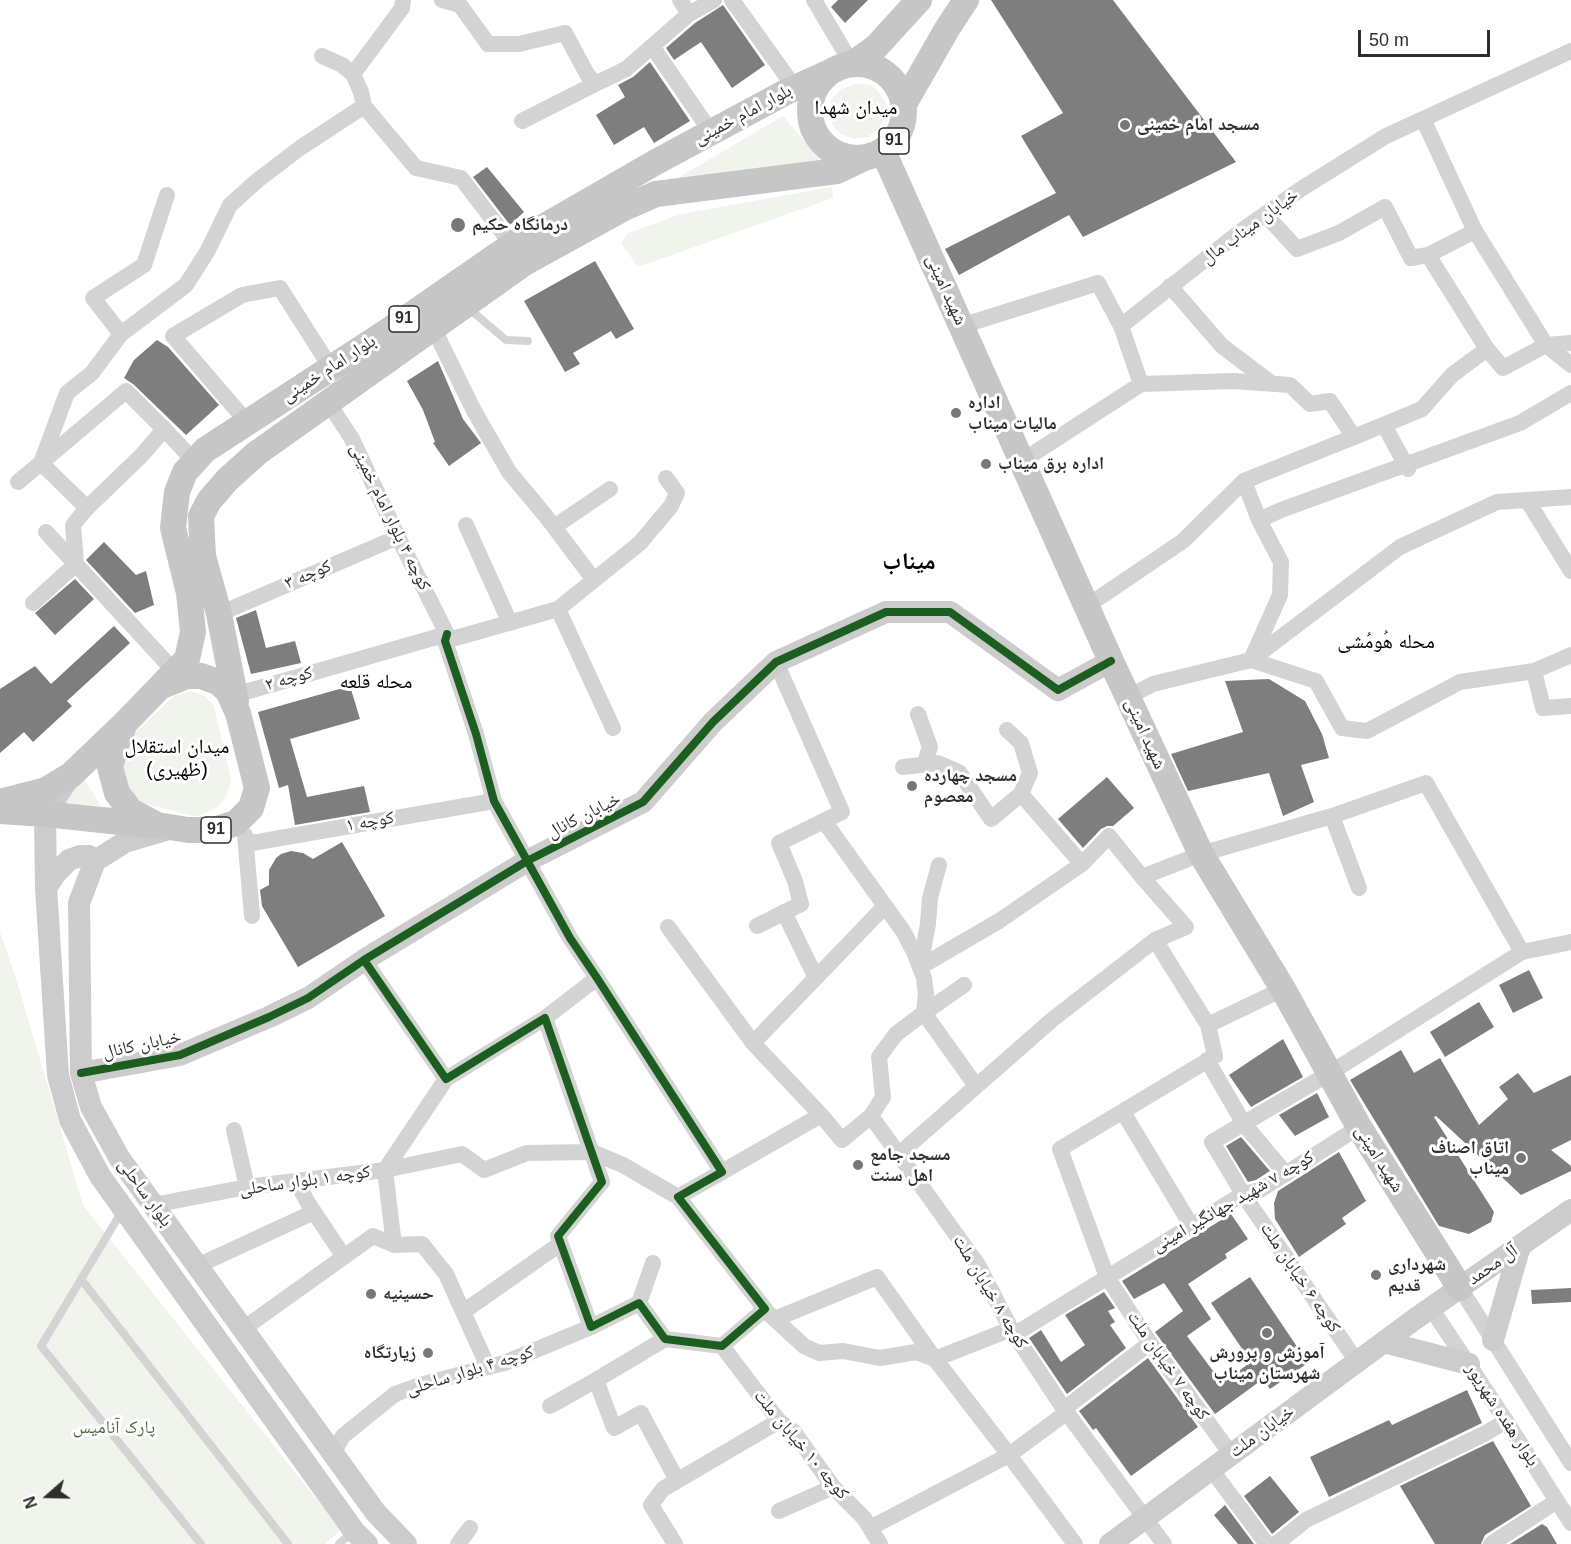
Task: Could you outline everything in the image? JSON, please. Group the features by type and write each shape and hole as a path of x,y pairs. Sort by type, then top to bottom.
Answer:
{"main road":[{"name":"بلوار امام خمینی","path":"168,679 187,658 193,632 189,593 173,528 177,492 185,472 205,450 385,333 512,245 711,132 795,88 842,67 876,47 919,0"},
{"name":"91","path":"904,104 966,0"},
{"name":"91","path":"866,64 880,69 892,78 900,90 904,104 901,131 893,142 874,155 848,158 833,152 821,142 813,128 810,112 812,95 820,81 842,67 866,64"},
{"name":"بلوار امام خمینی","path":"237,704 219,614 203,556 201,516 209,501 226,480 257,453 526,262 624,208 656,194 837,171 874,155"},
{"name":"شهید امینی","path":"874,155 961,326 1111,661 1201,854 1283,988 1359,1127 1460,1288"},
{"name":"خیابان کانال","path":"81,1073 180,1054 308,998 364,960 528,861 643,802 712,722 776,662 886,612 950,612 1058,690 1111,661"},
{"name":"91","path":"0,802 46,790 71,776 168,679 187,676 201,676 218,682 237,704 257,788 251,808 236,824 214,830 188,831 165,826 0,811"},
{"name":"91","path":"125,723 110,767 117,793 131,811 165,826"},
{"path":"45,814 71,776"},
{"name":"بلوار ساحلی","path":"45,814 46,888 58,1075 70,1120 100,1176 353,1540"},
{"path":"46,888 69,860 89,856 94,861 125,842 165,826"},
{"name":"بلوار ساحلی","path":"94,861 78,903 81,1073 92,1107 120,1159 153,1205 376,1513 406,1544"},
{"name":"آل محمد","path":"1423,1314 1571,1210"},
{"path":"1493,1340 1520,1246"},
{"name":"خیابان ملت","path":"1110,1544 1423,1314"},
{"path":"1384,1342 1469,1364"}],"street":[{"path":"353,74 402,8 402,0"},
{"path":"442,0 460,5 488,44 519,44 565,33 587,74 596,84"},
{"path":"522,120 626,69 652,46 684,7 714,0"},
{"path":"732,0 795,88"},
{"path":"814,0 842,67"},
{"path":"652,46 711,132"},
{"name":"خیابان میناب مال","path":"1121,326 1265,214 1386,136 1571,51"},
{"path":"322,56 342,65 353,74 364,106 416,168 461,178 512,245"},
{"path":"41,463 67,393 92,373 121,333 186,285 207,252 230,205 300,148 364,106"},
{"path":"1424,119 1475,231 1546,345 1571,364"},
{"path":"121,333 93,298 144,265 167,195"},
{"path":"1265,214 1297,249 1339,233 1385,207 1411,258 1428,255 1475,231"},
{"path":"1428,255 1487,349 1503,368 1546,345 1571,343"},
{"path":"961,326 1098,283 1121,326 1142,384"},
{"path":"1170,286 1222,346 1272,384"},
{"path":"247,422 173,336 242,296 280,288 331,368"},
{"path":"433,327 473,409 509,472 594,580"},
{"path":"1087,606 1183,541 1244,481 1422,409 1452,375 1487,349"},
{"path":"1022,460 1142,384 1233,381 1290,385 1310,404 1330,401 1354,437"},
{"path":"18,482 126,391 195,462"},
{"path":"1259,520 1281,510 1407,467 1520,423 1571,393"},
{"name":"کوچه ۴ بلوار امام خمینی","path":"328,402 352,439 446,638 495,801 570,938 722,1172"},
{"path":"1384,425 1407,467"},
{"path":"76,564 74,525 87,508 165,430"},
{"path":"41,463 87,508"},
{"path":"613,728 558,609 640,543 671,506 677,493 666,478"},
{"path":"1244,481 1259,520 1281,562 1280,595 1251,660"},
{"path":"554,527 610,489"},
{"path":"1128,698 1154,684 1251,660 1400,547 1497,502 1571,497"},
{"path":"1527,500 1571,571"},
{"path":"466,525 510,623"},
{"path":"46,532 76,564 168,679"},
{"name":"کوچه ۳","path":"219,614 398,537"},
{"path":"33,603 76,564"},
{"name":"کوچه ۲","path":"237,704 446,638 558,609"},
{"path":"1251,660 1316,681 1342,728 1367,731 1460,682 1534,671 1571,655"},
{"path":"757,926 801,904 795,880 779,843 842,812 776,662"},
{"path":"1534,671 1543,708 1571,706"},
{"path":"918,714 930,747 924,765"},
{"path":"903,767 938,763 959,772 991,819 1021,794 1030,773 1021,743 1007,730"},
{"path":"1142,877 1201,854 1332,816 1426,783 1522,952"},
{"path":"1021,794 1082,864"},
{"name":"کوچه ۱","path":"246,844 495,801"},
{"path":"243,816 252,916"},
{"path":"1332,816 1359,888"},
{"path":"824,821 903,931 920,968 926,994 924,1013 976,1086"},
{"path":"899,1154 1053,1019 1155,940 1186,927 1109,836 1082,864 999,921 920,968"},
{"path":"920,968 930,898 939,865"},
{"path":"753,1043 885,906"},
{"path":"784,912 816,978"},
{"path":"668,927 753,1043 842,1140 871,1116 883,1097 879,1057 896,1034 964,985"},
{"path":"1155,940 1208,1025 1215,1056 1123,1112 1191,1225"},
{"path":"1244,1124 1330,1073 1522,952 1571,942"},
{"path":"364,960 446,1079 545,1018 597,978"},
{"path":"1208,1025 1283,988"},
{"path":"545,1018 602,1182 558,1236 591,1327"},
{"path":"1207,1060 1244,1124 1286,1174"},
{"name":"کوچه ۱ بلوار ساحلی","path":"153,1205 247,1187 385,1170 446,1079"},
{"name":"کوچه ۷ خیابان ملت","path":"1123,1112 1060,1149 1107,1277 1150,1343 1231,1454"},
{"path":"678,1197 821,1115"},
{"name":"کوچه ۸ خیابان ملت","path":"871,1116 978,1265 1013,1331 1065,1411 1164,1544"},
{"name":"کوچه ۶ خیابان ملت","path":"1244,1124 1212,1142 1243,1194 1357,1362"},
{"name":"کوچه ۷ شهید جهانگیر امینی","path":"935,1359 1013,1331 1243,1194 1260,1190 1359,1127"},
{"path":"234,1130 247,1187"},
{"path":"394,1245 385,1170 462,1154 484,1170 527,1153 592,1152 623,1165 678,1197 770,1314 804,1346 819,1353 843,1352 880,1358 916,1352 935,1359"},
{"path":"296,1181 344,1257"},
{"path":"197,1266 314,1212"},
{"path":"243,1329 373,1236 394,1245 422,1244 446,1274 488,1367"},
{"path":"463,1312 560,1244"},
{"path":"653,1263 639,1303 665,1339"},
{"path":"550,1406 665,1339 722,1346 770,1314 877,1277 935,1359 1075,1544"},
{"name":"بلوار هفده شهریور","path":"1460,1288 1571,1463"},
{"name":"کوچه ۴ بلوار ساحلی","path":"333,1453 343,1437 395,1394 534,1352 639,1303"},
{"name":"بلوار هفده شهریور","path":"1423,1314 1469,1364 1571,1524"},
{"path":"870,1528 1009,1455 1150,1343"},
{"name":"کوچه ۱۰ خیابان ملت","path":"722,1346 779,1421 794,1432 833,1486 864,1518 880,1544"},
{"path":"596,1380 614,1428 641,1413 677,1480"},
{"path":"1284,1542 1306,1520 1486,1433 1506,1420"},
{"path":"675,1544 651,1505 663,1489 779,1421"},
{"path":"1211,1469 1267,1544"},
{"path":"779,1511 833,1486"},
{"path":"1491,1544 1557,1501"},
{"path":"458,1544 470,1528"}],"lane":[{"path":"464,305 506,340 528,341"},
{"path":"124,1208 41,1346 201,1544"},
{"path":"81,1280 288,1544"}],"green space":[{"path":"856,84 873,85 885,101 886,116 878,129 868,137 854,139 841,134 834,127 829,115 831,100 841,89"},
{"path":"783,116 825,166 669,183"},
{"path":"832,187 833,198 638,267 621,243 628,233 681,214"},
{"path":"191,691 205,696 214,706 231,780 227,795 218,807 202,815 194,816 142,803 134,798 119,776 125,742 174,696"},
{"path":"83,777 101,806 61,802"},
{"name":"پارک آنامیس","path":"0,932 18,985 83,1205 341,1530 325,1544 0,1544"}],"building":[{"path":"838,0 868,0 845,23 831,7"},
{"name":"مسجد امام خمینی","path":"991,0 1113,0 1236,162 1083,237 1069,215 959,275 945,249 1056,193 1021,136 1063,113"},
{"path":"723,5 765,65 732,88 701,42 674,60 666,48 695,23"},
{"path":"650,62 690,121 654,143 644,127 614,145 596,115 625,97 618,85 633,77"},
{"path":"487,167 524,212 510,225 473,177"},
{"path":"595,261 634,329 616,339 611,331 573,353 580,364 565,372 524,301"},
{"path":"157,340 168,347 219,405 186,435 124,378 134,360"},
{"path":"438,361 463,419 481,443 449,466 433,443 435,442 423,410 407,381"},
{"path":"104,542 136,575 146,571 154,605 135,613 86,560"},
{"path":"75,579 94,599 55,635 35,613"},
{"path":"256,610 266,648 295,641 301,663 251,674 236,618"},
{"path":"114,626 130,643 67,701 72,706 33,742 24,732 0,753 0,689 35,666 51,684"},
{"path":"1269,679 1305,701 1322,734 1329,758 1301,765 1314,802 1283,816 1269,773 1188,791 1171,754 1243,732 1225,681"},
{"path":"350,686 360,719 290,739 307,797 364,786 370,812 295,825 288,785 279,788 258,712"},
{"path":"1107,777 1134,808 1113,826 1101,829 1083,848 1058,819"},
{"path":"342,842 385,916 298,967 262,906 260,890 269,885 269,870 281,854 291,851 303,853 313,859"},
{"path":"1529,970 1543,998 1513,1013 1499,985"},
{"path":"1479,1002 1494,1027 1445,1057 1430,1032"},
{"path":"1283,1039 1303,1077 1251,1107 1229,1075"},
{"path":"1401,1050 1414,1073 1440,1058 1479,1125 1508,1099 1499,1087 1518,1073 1534,1093 1571,1075 1571,1140 1551,1150 1571,1166 1571,1171 1521,1195 1436,1116 1434,1117 1494,1212 1491,1222 1469,1234 1439,1226 1350,1080"},
{"path":"1317,1093 1329,1117 1295,1136 1279,1115"},
{"path":"1241,1137 1270,1171 1248,1182 1226,1146"},
{"path":"1339,1152 1366,1201 1342,1218 1346,1224 1299,1257 1275,1219 1274,1203 1278,1191"},
{"path":"1231,1214 1248,1239 1225,1254 1227,1258 1188,1284 1211,1319 1187,1336 1222,1383 1251,1362 1211,1303 1250,1277 1308,1363 1270,1389 1263,1379 1215,1414 1155,1332 1183,1311 1164,1283 1134,1299 1122,1281"},
{"path":"1571,1288 1571,1302 1532,1304 1531,1290"},
{"path":"1104,1292 1115,1308 1108,1311 1115,1322 1110,1325 1126,1348 1067,1394 1029,1338 1041,1330 1061,1362 1085,1345 1065,1315"},
{"path":"1148,1358 1198,1427 1131,1476 1096,1428 1093,1430 1079,1411"},
{"path":"1467,1390 1482,1423 1329,1497 1310,1457 1389,1420 1392,1425"},
{"path":"1493,1441 1531,1506 1485,1535 1481,1544 1435,1544 1400,1486"},
{"path":"1270,1476 1299,1512 1272,1534 1244,1496"},
{"path":"1225,1505 1254,1544 1238,1544 1214,1515"},
{"path":"1542,1524 1547,1527 1557,1544 1510,1544"}],"cycle path":[{"path":"81,1073 180,1055 308,998 364,960 527,861 643,802 713,722 776,662 886,612 950,612 1058,690 1111,661"},
{"path":"364,960 446,1079 545,1018 602,1182 558,1236 591,1327 639,1303 665,1339 722,1346 765,1309 678,1197 722,1172 570,938 494,801 476,734 445,641 447,634"}],"place":[{"name":"مسجد امام خمینی","path":"1125,125"},
{"name":"درمانگاه حکیم","path":"458,225"},
{"name":"اداره مالیات میناب","path":"956,413"},
{"name":"اداره برق میناب","path":"986,464"},
{"name":"مسجد چهارده معصوم","path":"912,786"},
{"name":"اتاق اصناف میناب","path":"1521,1158"},
{"name":"مسجد جامع اهل سنت","path":"858,1165"},
{"name":"شهرداری قدیم","path":"1376,1275"},
{"name":"حسینیه","path":"371,1294"},
{"name":"آموزش و پرورش شهرستان میناب","path":"1267,1333"},
{"name":"زیارتگاه","path":"428,1353"}],"district":[{"name":"میدان شهدا","path":"856,108"},
{"name":"میناب","path":"909,562"},
{"name":"محله هُومُشی","path":"1386,642"},
{"name":"محله قلعه","path":"376,682"},
{"name":"میدان استقلال (ظهیری)","path":"177,758"}]}
